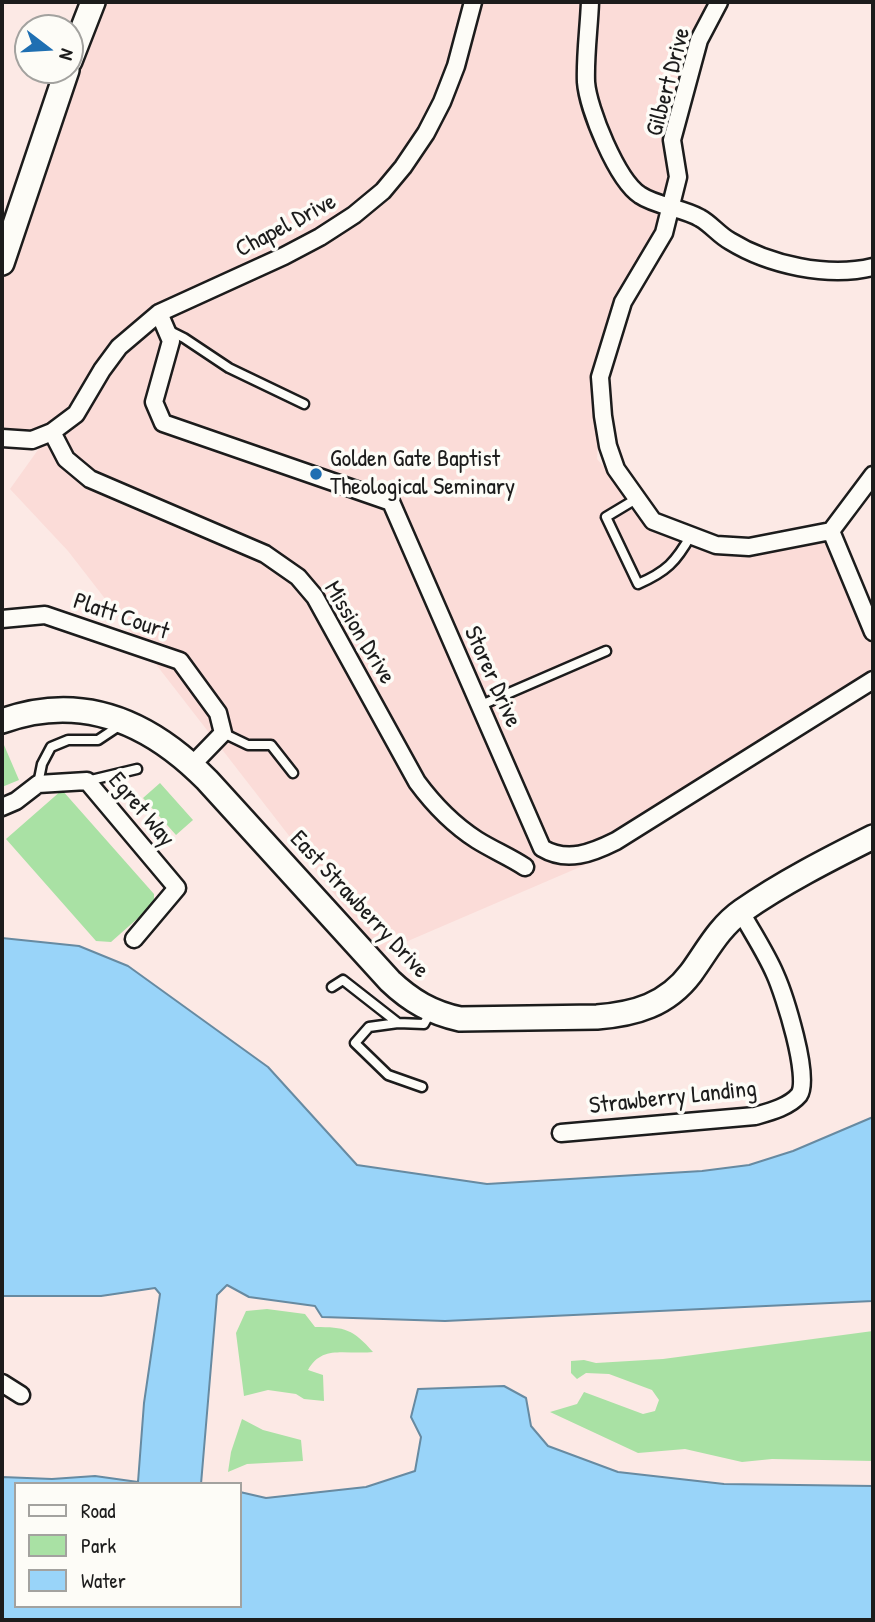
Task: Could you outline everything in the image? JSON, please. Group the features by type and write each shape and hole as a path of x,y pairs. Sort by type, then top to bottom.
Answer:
{"street":[{"path":"84,25 93,2"},
{"name":"Chapel Drive","path":"52,432 76,414 119,347 159,313 285,256 320,237 354,215 383,191 418,144 442,102 456,66 473,2"},
{"path":"590,2 586,83 604,144 626,182 641,196 700,218 729,241 773,259 807,269 852,272 873,267"},
{"name":"Gilbert Drive","path":"719,2 699,40 672,140 678,177 664,233 623,302 600,377 608,446 616,468 653,520 691,536 716,545 749,547 831,531"},
{"path":"2,263 62,84"},
{"path":"159,313 168,330"},
{"name":"Storer Drive","path":"168,330 172,341 154,402 163,423 391,502 542,848 561,856 587,854 616,841 873,680"},
{"path":"2,438 32,440 52,432"},
{"name":"Mission Drive","path":"52,432 66,459 90,479 265,554 298,577 315,597 418,782 436,807 479,841 525,867"},
{"path":"873,475 831,531 873,632"},
{"name":"Platt Court","path":"2,619 45,615 180,661 218,713 223,733"},
{"name":"East Strawberry Drive","path":"2,721 29,713 65,709 102,714 126,721 154,735 192,765 390,981 411,999 431,1011 452,1017 478,1020 597,1017 635,1012 650,1007 676,990 718,933 741,912 873,837"},
{"path":"192,765 223,733"},
{"name":"Egret Way","path":"38,784 87,781 177,888 134,939"},
{"path":"2,807 16,802 38,784"},
{"name":"Strawberry Landing","path":"561,1133 755,1115 778,1109 799,1094 804,1078 789,1010 775,973 741,912"},
{"path":"2,1383 21,1395"}],"lane":[{"path":"168,330 229,368 304,404"},
{"path":"636,499 606,517 638,584 659,575 678,559 691,536"},
{"path":"479,706 606,651"},
{"path":"38,784 41,764 51,747 68,740 99,740 126,721"},
{"path":"223,733 248,745 271,745 293,773"},
{"path":"87,781 137,769"},
{"path":"332,987 344,980 398,1023"},
{"path":"422,1087 388,1075 355,1043 369,1027 398,1023 424,1024 431,1011"}],"shaded area":[{"name":"Golden Gate Baptist Theological Seminary","path":"93,2 718,2 669,151 680,212 665,245 628,304 601,383 597,459 653,521 718,551 825,535 873,632 873,684 601,858 380,953 68,551 10,489 45,440 2,434 2,263 64,84 84,84 84,28"}],"green space":[{"path":"4,745 19,780 2,787 2,746"},
{"path":"160,783 193,820 176,835 143,798"},
{"path":"62,790 154,894 154,904 111,942 96,941 6,839"},
{"path":"267,1309 305,1314 315,1327 348,1331 360,1338 373,1352 336,1352 314,1362 308,1370 323,1375 324,1401 268,1390 244,1396 236,1333 246,1311"},
{"path":"873,1331 873,1461 772,1459 742,1462 685,1449 638,1453 550,1412 577,1404 584,1392 643,1414 655,1411 659,1400 652,1390 609,1374 586,1373 577,1379 571,1373 571,1361 596,1363 663,1359"},
{"path":"242,1419 263,1430 301,1440 303,1461 247,1464 228,1472 231,1452"}],"water":[{"path":"2,938 79,946 128,966 268,1067 357,1165 487,1184 702,1171 749,1165 793,1151 873,1117 873,1301 445,1321 322,1317 315,1306 249,1297 227,1285 217,1295 201,1482 138,1482 144,1403 160,1294 155,1288 101,1296 2,1296"},
{"path":"504,1386 526,1398 531,1426 548,1446 618,1472 724,1484 873,1486 873,1620 2,1620 2,1477 52,1479 95,1476 138,1482 14,1482 14,1608 242,1608 242,1492 266,1498 366,1487 415,1471 421,1437 411,1417 418,1389"}],"place":[{"name":"Golden Gate Baptist Theological Seminary","path":"316,474"}]}
